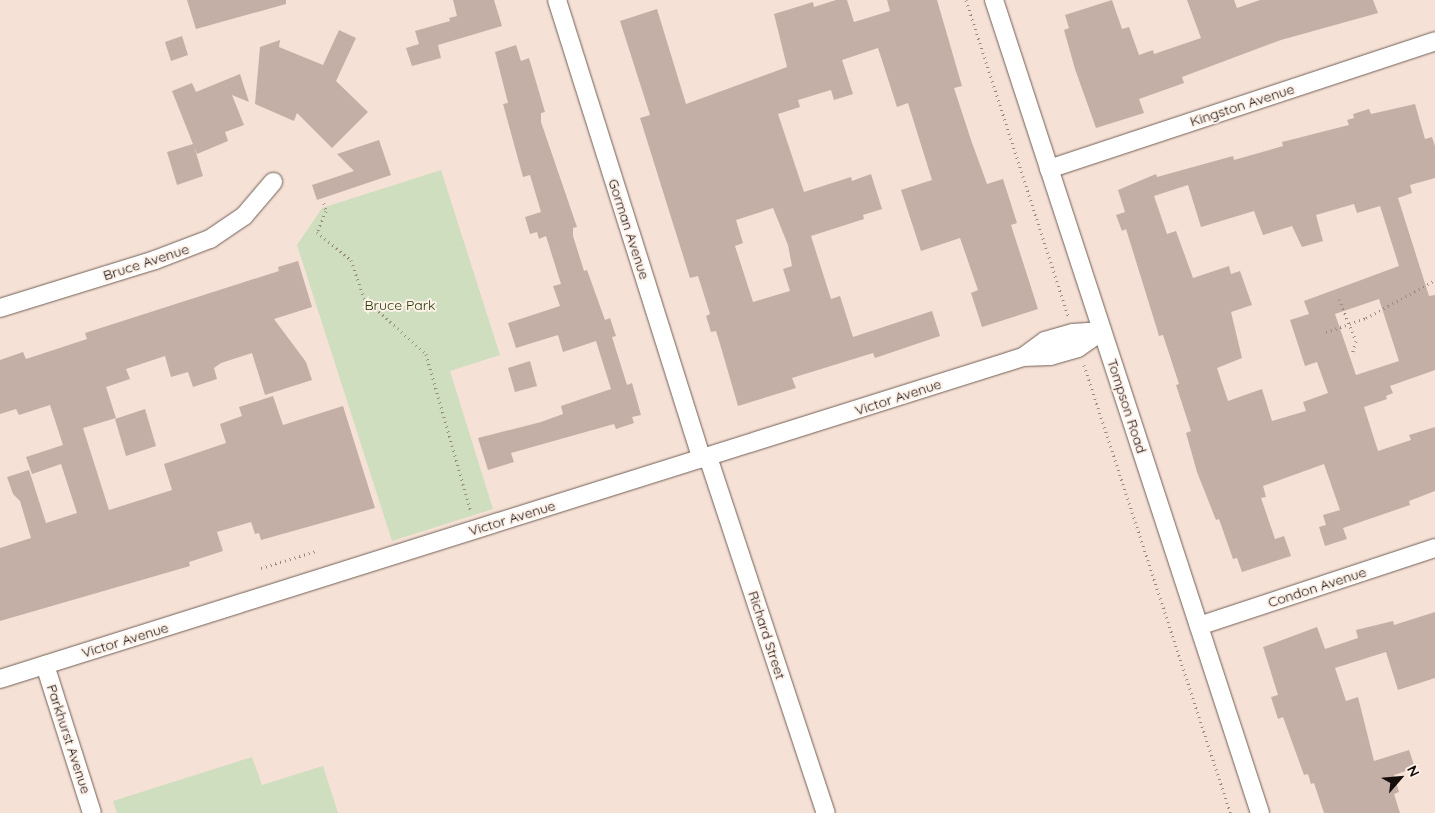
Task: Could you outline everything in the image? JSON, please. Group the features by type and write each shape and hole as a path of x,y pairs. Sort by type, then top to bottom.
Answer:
{"street":[{"name":"Gorman Avenue","path":"557,0 705,458"},
{"name":"Tompson Road","path":"994,0 1260,813"},
{"name":"Kingston Avenue","path":"1049,169 1435,41"},
{"name":"Bruce Avenue","path":"0,308 155,260 210,239 244,216 273,182"},
{"name":"Victor Avenue","path":"0,679 1023,357 1044,341 1076,340 1102,331"},
{"name":"Richard Street","path":"705,458 826,813"},
{"name":"Condon Avenue","path":"1199,626 1435,548"},
{"name":"Parkhurst Avenue","path":"45,665 92,813"}],"path":[{"path":"966,0 1230,813"},
{"path":"324,203 326,211 317,232 351,260 364,298 426,354 476,530"},
{"path":"1326,332 1351,324 1435,280"},
{"path":"1339,299 1351,324 1357,345 1352,354"},
{"path":"261,568 316,551"}],"green space":[{"name":"Bruce Park","path":"441,170 500,355 450,371 493,509 392,541 297,245 322,208"},
{"path":"252,757 262,785 323,766 338,813 117,813 113,801"}],"building":[{"path":"187,0 286,0 286,4 196,29"},
{"path":"453,0 494,0 502,26 438,45 441,58 412,66 406,48 419,44 415,31 450,21 449,18 457,16"},
{"path":"836,0 847,0 854,22 890,11 887,0 937,0 962,86 954,88 987,184 1003,179 1017,223 1011,225 1038,309 982,327 971,293 978,290 960,238 921,251 901,190 932,180 908,103 897,107 878,48 842,60 853,94 834,100 831,90 798,100 800,107 778,114 804,192 851,177 852,181 871,174 882,209 863,215 864,219 811,236 831,299 840,296 853,337 932,311 940,336 875,358 873,353 792,378 796,388 738,406 716,331 711,332 706,316 710,314 698,276 690,278 640,118 650,115 620,21 657,9 686,104 787,67 774,14 813,2 814,7","holes":["773,208 788,245 792,266 783,269 790,291 753,302 735,246 743,243 736,220"]},
{"path":"1112,0 1122,29 1129,27 1139,55 1153,50 1154,54 1201,38 1187,0 1234,0 1237,8 1260,0 1373,0 1378,13 1281,40 1182,77 1184,83 1139,99 1144,113 1096,128 1075,69 1064,30 1069,28 1065,15"},
{"path":"339,30 356,38 336,81 368,112 332,148 297,113 294,121 255,104 260,47 280,40 279,47 323,65"},
{"path":"182,36 188,55 171,61 165,42"},
{"path":"516,45 521,61 529,58 545,112 541,113 541,122 577,227 573,228 573,236 584,271 587,270 605,320 610,318 616,336 612,337 627,385 632,383 641,415 632,417 634,423 616,429 614,424 511,453 514,462 488,470 478,438 541,422 563,414 561,406 611,389 596,341 563,352 558,335 516,348 508,323 560,306 553,286 561,284 546,236 539,239 537,232 530,234 525,217 541,212 530,175 523,177 503,104 508,103 495,52"},
{"path":"240,74 249,102 232,95 244,125 225,132 228,141 197,154 194,146 203,176 177,185 167,152 193,144 172,91 192,83 196,92"},
{"path":"1415,104 1425,139 1432,137 1435,146 1435,178 1410,185 1412,193 1398,198 1429,296 1435,295 1435,370 1390,386 1393,393 1386,396 1387,399 1364,407 1378,451 1411,440 1409,435 1435,427 1435,491 1409,501 1410,505 1343,528 1347,539 1325,546 1319,527 1326,525 1323,515 1340,510 1324,464 1263,486 1266,497 1261,498 1275,539 1284,536 1291,556 1242,572 1237,558 1233,559 1219,519 1216,520 1197,472 1186,433 1191,431 1176,385 1179,384 1163,335 1159,336 1126,229 1122,231 1116,215 1125,212 1118,190 1156,174 1157,177 1233,156 1234,160 1283,146 1282,142 1349,125 1347,120 1354,118 1353,114 1369,109 1371,114","holes":["1188,185 1201,227 1254,211 1263,235 1292,226 1302,247 1323,241 1316,215 1354,204 1357,213 1380,206 1399,266 1304,301 1309,314 1290,320 1305,366 1317,362 1328,393 1303,402 1306,411 1272,421 1262,389 1228,401 1217,368 1242,358 1231,312 1252,305 1240,271 1231,274 1229,266 1193,278 1176,231 1167,234 1154,196","1379,299 1399,361 1356,375 1335,314"]},
{"path":"379,140 391,175 317,200 312,185 354,171 337,154"},
{"path":"298,261 312,307 274,319 306,362 312,380 265,395 252,353 221,363 214,368 217,379 193,387 188,372 171,377 165,356 126,369 130,379 106,387 116,418 83,428 109,510 172,490 164,464 226,443 220,424 242,416 239,407 273,396 283,425 343,406 375,508 261,540 259,533 255,534 251,522 217,532 223,551 189,562 190,566 0,621 0,548 31,538 20,501 13,494 7,477 29,470 46,523 77,513 61,464 32,474 26,457 63,445 50,405 19,415 16,409 0,414 0,360 23,352 26,359 87,339 85,333 279,271 278,267"},
{"path":"530,361 537,386 515,392 508,368"},
{"path":"145,409 156,446 126,456 115,419"},
{"path":"1435,612 1435,678 1398,690 1386,652 1335,668 1346,701 1358,697 1374,761 1409,750 1415,768 1394,775 1399,792 1394,794 1400,813 1324,813 1314,783 1311,784 1308,774 1304,775 1283,717 1278,719 1271,697 1278,695 1263,647 1317,627 1325,649 1358,638 1356,630 1393,621 1394,625"}]}
